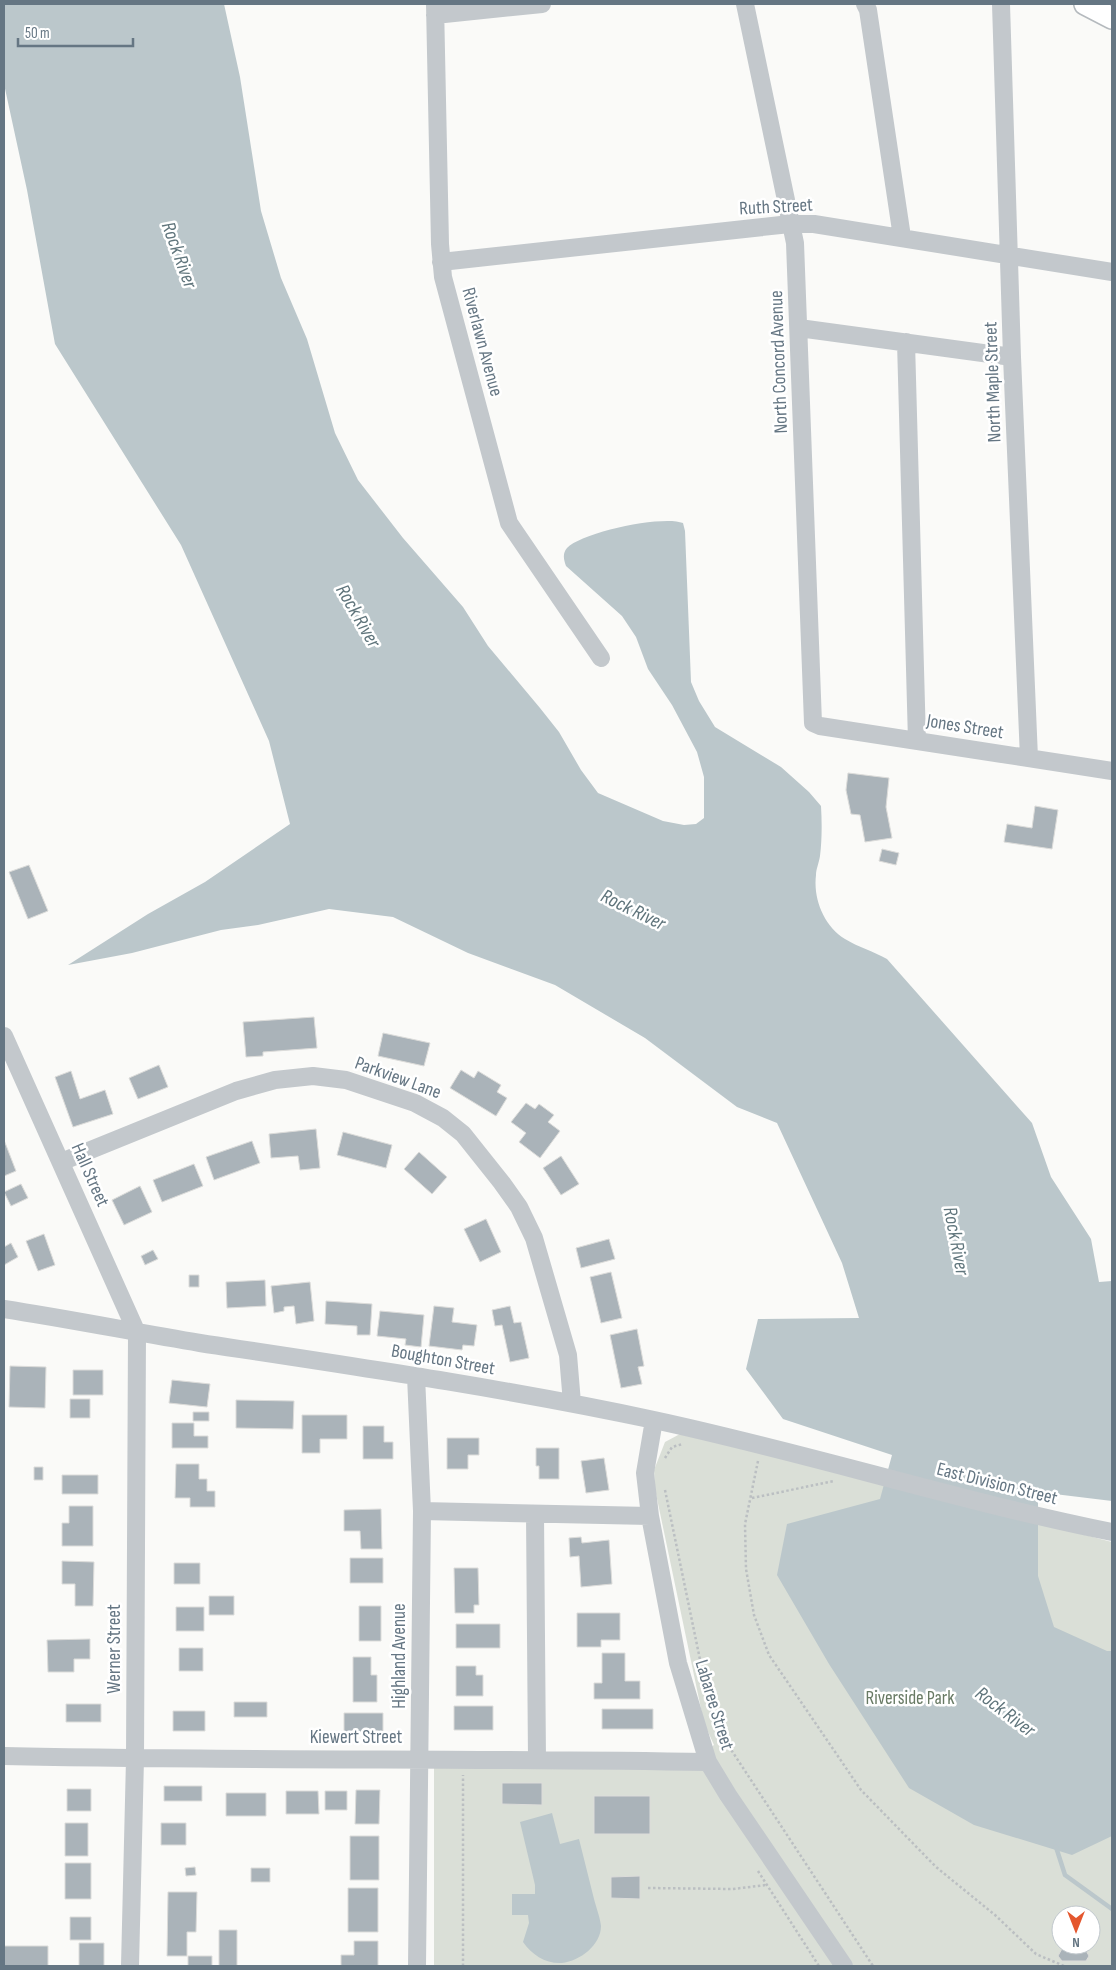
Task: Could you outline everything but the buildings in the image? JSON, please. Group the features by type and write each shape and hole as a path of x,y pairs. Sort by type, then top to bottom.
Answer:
{"main road":[{"path":"1085,4 1112,18"}],"street":[{"path":"435,9 542,4"},
{"name":"North Concord Avenue","path":"745,4 795,243 813,723"},
{"path":"865,4 868,10 902,237"},
{"name":"North Maple Street","path":"1001,4 1012,356 1029,758"},
{"name":"Riverlawn Avenue","path":"435,9 441,262 509,523 601,658"},
{"name":"Ruth Street","path":"441,262 790,224 814,224 1112,272"},
{"path":"799,328 1012,356"},
{"path":"906,342 917,741"},
{"name":"Jones Street","path":"813,723 820,726 1112,771"},
{"name":"Hall Street","path":"4,1036 137,1333"},
{"name":"Parkview Lane","path":"61,1162 227,1094 275,1080 313,1076 346,1080 415,1103 443,1118 463,1134 502,1183 527,1222 534,1238 568,1355 572,1403"},
{"name":"Boughton Street","path":"4,1309 137,1333 416,1376 572,1403 763,1444 871,1474"},
{"name":"Werner Street","path":"130,1966 136,1759 137,1333"},
{"name":"Highland Avenue","path":"416,1376 422,1511 416,1966"},
{"name":"Labaree Street","path":"654,1420 645,1473 650,1516 678,1663 708,1762 728,1795 844,1966"},
{"name":"East Division Street","path":"871,1474 1054,1520 1112,1532"},
{"path":"422,1511 650,1516"},
{"path":"535,1514 537,1759"},
{"name":"Kiewert Street","path":"4,1756 136,1759 537,1759 708,1762"}],"path":[{"path":"665,1460 672,1446 688,1444"},
{"path":"763,1444 744,1535 746,1570 754,1615 769,1655 861,1790 936,1867 995,1915 1036,1954 1064,1966"},
{"path":"752,1498 834,1481"},
{"path":"664,1487 710,1708 728,1745 873,1966"},
{"path":"463,1772 463,1966"},
{"path":"756,1869 819,1966"},
{"path":"648,1888 732,1889 767,1885"}],"green space":[{"name":"Riverside Park","path":"680,1434 838,1471 1112,1542 1112,1966 434,1966 434,1762 689,1763 714,1745 704,1723 655,1489 654,1470 665,1442"}],"water":[{"name":"Rock River","path":"4,4 224,4 240,77 261,211 281,278 307,339 335,433 358,480 403,538 463,607 488,646 559,732 581,770 598,793 663,821 684,825 696,824 704,818 704,777 697,752 672,705 648,669 636,637 622,616 566,566 564,557 564,552 575,542 605,531 623,526 659,521 683,523 685,531 691,682 699,701 715,727 781,767 809,792 821,806 821,844 816,873 816,893 826,919 831,927 845,939 887,959 1032,1123 1051,1177 1091,1239 1099,1282 1112,1281 1112,1501 1038,1492 1038,1576 1054,1627 1107,1651 1112,1651 1112,1836 1072,1855 974,1825 909,1788 829,1664 777,1575 787,1524 880,1499 892,1455 783,1419 746,1369 758,1319 859,1318 842,1263 777,1123 737,1107 645,1038 555,985 468,953 393,917 329,909 258,925 221,930 132,953 68,965 148,914 205,882 290,824 269,741 181,545 55,344 27,190 4,84"},
{"path":"552,1813 560,1844 579,1839 601,1926 597,1940 588,1951 576,1959 562,1963 550,1962 540,1958 531,1951 523,1942 529,1923 528,1915 512,1915 512,1894 535,1894 535,1885 520,1822"}],"waterway":[{"path":"1056,1847 1065,1875 1112,1909"}]}
